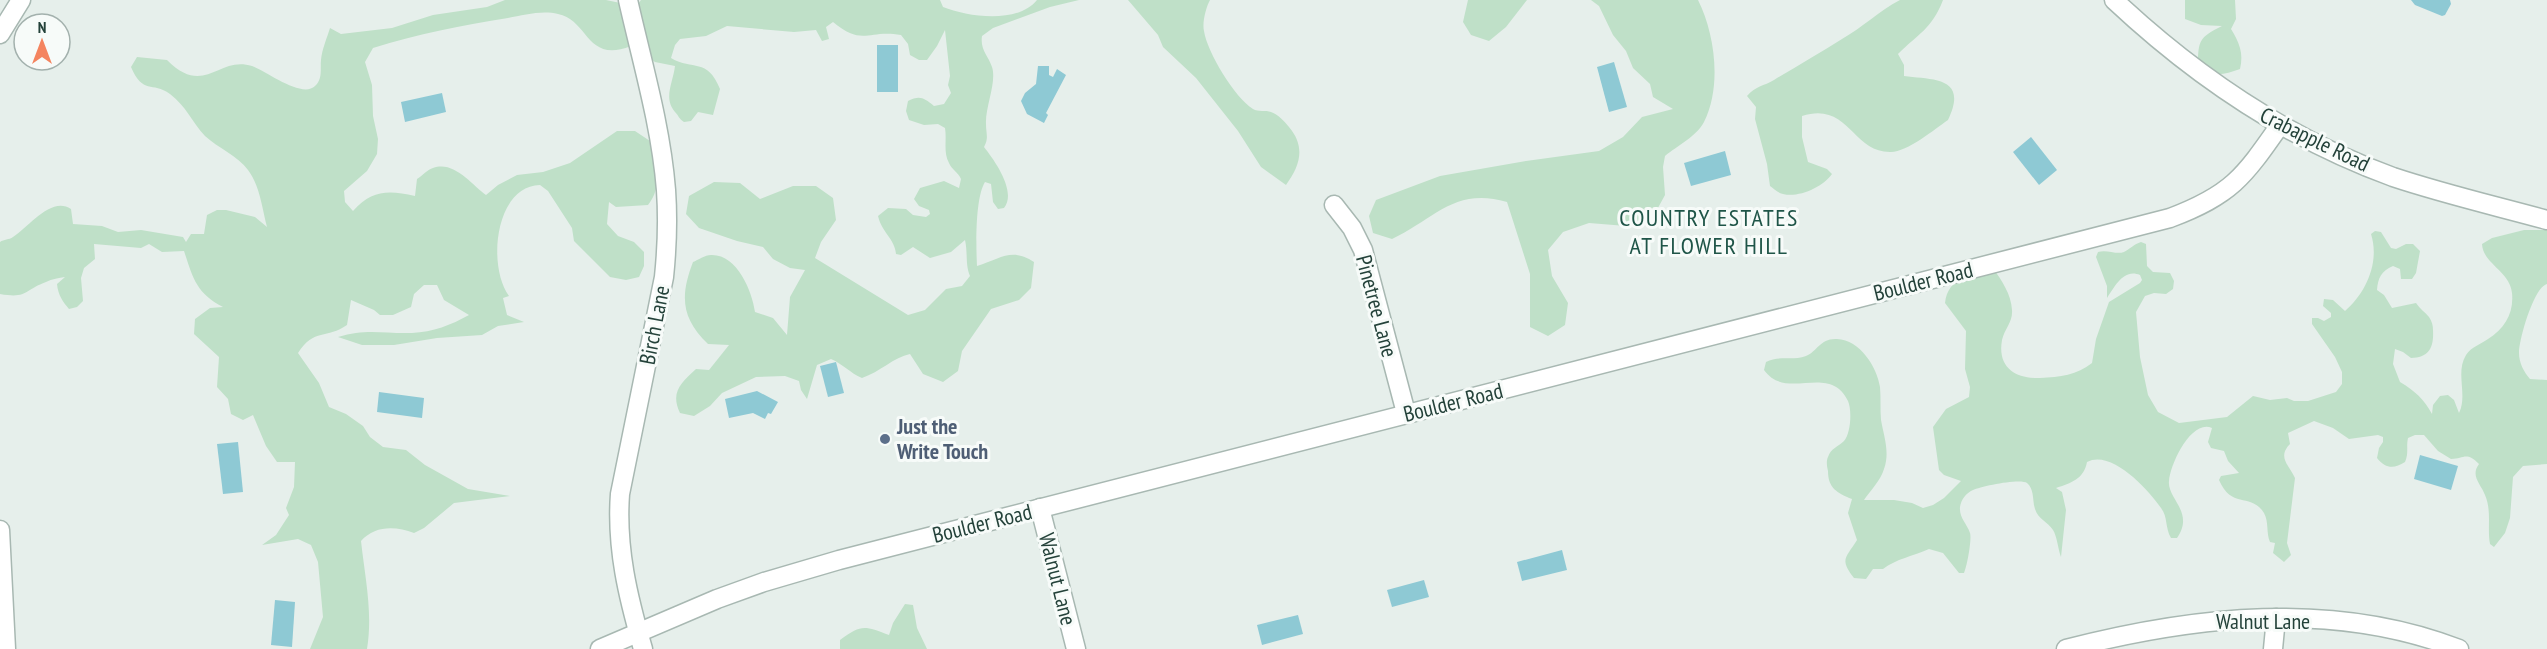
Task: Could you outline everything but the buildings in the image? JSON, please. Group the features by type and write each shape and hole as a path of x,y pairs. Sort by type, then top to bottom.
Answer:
{"street":[{"path":"0,34 21,0"},
{"name":"Birch Lane","path":"628,0 653,109 666,189 667,244 664,277 620,494 618,524 620,550 640,641"},
{"name":"Crabapple Road","path":"2114,0 2156,39 2210,80 2280,125 2392,176 2547,220"},
{"name":"Boulder Road","path":"600,649 640,641 764,582 910,541 2170,218 2195,209 2230,188 2254,162 2280,125"},
{"name":"Pinetree Lane","path":"1334,205 1352,228 1363,250 1406,413"},
{"name":"Walnut Lane","path":"1040,508 1076,649"},
{"path":"0,530 6,649"},
{"path":"2273,649 2276,618"},
{"name":"Walnut Lane","path":"2066,649 2154,628 2195,622 2276,618 2351,622 2414,633 2459,649"}],"green space":[{"path":"505,0 606,0 638,4 641,0 940,0 943,7 953,11 992,16 1018,13 1029,8 1037,0 1079,0 1050,7 993,28 982,36 983,49 993,73 986,117 987,138 984,147 1003,177 1008,194 1004,208 998,209 993,202 991,184 985,182 979,199 977,266 1006,256 1019,255 1034,262 1031,288 1019,300 991,309 962,351 958,371 943,382 923,374 910,354 862,378 831,359 817,365 807,399 801,390 799,381 785,376 756,377 722,393 710,406 694,416 680,413 676,399 679,388 696,369 709,370 729,345 708,344 692,325 688,316 685,296 693,262 711,255 720,256 736,267 747,284 755,312 773,318 787,335 790,297 805,270 790,268 773,259 763,247 699,228 686,214 689,196 714,182 740,183 760,199 793,186 816,186 833,198 836,220 821,242 815,258 908,315 925,310 946,289 962,286 970,276 965,240 951,252 930,258 913,247 901,255 896,254 878,216 888,208 906,209 913,215 926,217 930,214 929,210 919,206 914,199 920,188 944,181 959,188 961,179 950,165 946,155 945,128 938,124 924,125 909,120 906,111 908,101 912,99 922,98 934,106 944,104 951,93 948,85 950,76 945,30 927,60 919,60 910,55 908,44 901,35 859,36 833,22 826,27 829,39 822,41 816,30 794,32 727,26 706,36 680,39 675,45 671,58 699,66 710,72 720,89 713,115 698,112 691,121 684,122 671,107 669,96 675,66 655,62 631,46 616,50 596,45 576,24 558,14 533,13 423,34 373,48 365,62 372,85 373,116 378,139 377,154 367,171 344,191 345,202 353,211 367,199 381,193 415,196 417,179 431,169 441,166 455,170 486,195 498,185 517,175 543,172 570,163 617,131 635,131 653,143 657,183 653,198 648,205 616,207 609,202 607,224 618,236 634,242 644,252 644,266 639,277 626,280 610,277 574,241 572,228 548,191 540,185 525,189 513,199 499,230 498,266 502,283 509,296 503,298 507,315 524,322 498,326 482,335 437,338 394,345 362,345 338,337 367,332 412,333 435,330 469,315 444,300 437,285 424,285 414,294 411,307 393,315 380,315 351,300 347,325 315,337 298,353 319,383 329,407 346,414 363,426 370,437 383,447 406,450 425,465 468,489 510,496 454,503 424,528 414,533 386,528 367,536 361,541 369,608 367,649 310,649 323,617 318,562 311,545 298,539 262,545 276,535 289,515 286,508 294,487 295,462 277,462 266,446 253,415 243,420 231,414 228,399 217,387 219,357 194,334 195,319 210,308 223,307 201,290 193,277 184,251 162,252 149,244 141,248 94,244 95,259 84,268 81,278 83,301 77,307 69,309 58,292 57,284 65,277 48,281 21,295 0,294 0,242 13,237 41,214 56,206 71,209 73,224 102,226 118,232 141,230 183,237 186,242 191,234 204,234 207,215 217,210 255,217 267,227 258,190 248,170 239,160 205,136 170,94 144,84 135,76 131,67 137,57 167,60 180,71 202,76 240,64 252,66 293,87 309,89 319,80 323,48 330,28 341,34 392,28 433,15 487,7"},
{"path":"1128,0 1210,0 1205,15 1204,31 1210,50 1223,74 1238,95 1255,110 1269,111 1279,116 1298,142 1298,164 1286,185 1261,167 1238,131 1196,78 1163,47 1158,35"},
{"path":"1468,0 1527,0 1506,27 1489,41 1471,35 1463,22"},
{"path":"1591,0 1698,0 1709,28 1712,44 1713,93 1710,108 1701,127 1665,156 1663,167 1665,195 1653,217 1626,226 1589,223 1563,232 1548,250 1552,276 1568,303 1565,325 1548,336 1530,327 1530,274 1507,202 1489,198 1459,202 1446,207 1392,239 1373,233 1369,216 1376,200 1440,176 1599,151 1623,137 1642,117 1673,109 1653,97 1650,84 1633,68 1626,51 1613,35 1599,6"},
{"path":"1900,0 1943,0 1929,25 1898,54 1904,65 1904,76 1936,80 1951,88 1954,95 1953,106 1948,120 1913,144 1891,152 1867,145 1841,121 1830,115 1818,113 1802,116 1802,137 1808,162 1827,169 1832,174 1823,183 1803,193 1789,195 1778,192 1770,186 1767,164 1755,119 1756,107 1747,96 1756,88 1774,80 1850,34"},
{"path":"2185,0 2235,0 2236,19 2231,29 2240,48 2240,69 2213,74 2198,65 2202,40 2222,26 2201,25 2185,19"},
{"path":"2524,230 2547,230 2547,284 2542,287 2532,303 2524,326 2519,353 2522,367 2530,379 2547,380 2547,464 2523,466 2513,477 2510,518 2505,533 2494,547 2490,544 2487,501 2477,480 2476,472 2479,464 2475,460 2468,457 2451,459 2438,451 2424,435 2415,435 2408,438 2405,462 2394,467 2387,466 2377,458 2383,437 2378,435 2349,439 2333,428 2314,421 2288,433 2290,444 2284,457 2295,478 2287,543 2291,555 2284,562 2273,553 2275,543 2270,542 2264,513 2253,503 2236,498 2224,489 2219,480 2221,476 2239,473 2228,461 2224,451 2211,448 2208,442 2212,428 2204,427 2197,430 2183,445 2170,474 2170,488 2182,513 2183,521 2177,538 2171,538 2163,511 2138,482 2118,466 2097,459 2087,462 2083,473 2076,480 2056,488 2062,492 2066,510 2061,557 2053,530 2036,512 2030,486 2023,482 2009,482 1973,490 1961,502 1961,514 1970,536 1964,573 1959,573 1943,553 1929,549 1899,560 1883,569 1873,569 1866,579 1854,578 1845,562 1857,540 1848,513 1852,499 1832,486 1828,477 1827,464 1831,452 1844,441 1848,433 1850,416 1848,401 1840,390 1830,384 1784,383 1773,379 1764,370 1766,362 1806,356 1831,339 1845,341 1860,349 1871,363 1878,379 1886,451 1883,473 1864,500 1894,500 1912,503 1923,508 1944,498 1961,481 1944,475 1939,470 1933,427 1946,409 1969,397 1970,387 1965,369 1966,331 1945,303 1951,287 1962,278 1993,268 2006,288 2012,314 2002,340 2001,350 2005,365 2010,370 2031,378 2061,376 2074,373 2092,363 2096,339 2109,302 2142,280 2140,275 2134,273 2125,276 2120,279 2107,298 2107,286 2096,257 2098,252 2121,253 2141,242 2146,244 2147,266 2153,272 2170,273 2174,281 2173,289 2166,294 2154,293 2145,296 2136,312 2140,357 2148,395 2158,412 2179,423 2227,417 2253,396 2270,400 2287,398 2294,401 2308,401 2336,392 2342,384 2342,372 2335,357 2312,324 2312,318 2324,321 2331,317 2331,313 2323,306 2324,299 2333,300 2345,311 2353,304 2369,276 2374,255 2371,234 2375,231 2381,232 2391,248 2396,249 2406,244 2413,244 2420,251 2416,273 2412,279 2401,279 2400,269 2393,266 2381,275 2377,290 2384,295 2392,308 2416,303 2433,325 2433,342 2422,356 2411,358 2395,349 2393,364 2400,382 2419,396 2432,414 2433,405 2440,396 2448,395 2454,400 2459,413 2462,399 2462,369 2466,355 2504,325 2510,313 2512,300 2507,279 2487,257 2482,244 2492,238"},
{"path":"905,604 913,605 917,628 927,649 840,649 840,640 859,629 868,628 889,635 893,623"}],"water":[{"path":"2411,0 2450,0 2451,4 2442,16 2415,5"},
{"path":"877,45 898,45 898,92 877,92"},
{"path":"1614,62 1627,107 1609,112 1597,67"},
{"path":"1038,66 1049,66 1049,75 1053,77 1057,69 1066,75 1046,113 1048,115 1044,123 1027,114 1021,101 1025,93 1036,84"},
{"path":"442,93 446,112 405,122 401,102"},
{"path":"2031,137 2057,170 2039,185 2013,152"},
{"path":"1725,151 1731,175 1691,186 1684,163"},
{"path":"836,362 844,393 828,397 820,366"},
{"path":"757,391 778,402 771,414 768,413 765,419 753,413 729,418 725,399"},
{"path":"379,392 424,398 422,418 377,412"},
{"path":"238,442 243,492 223,494 217,444"},
{"path":"2420,455 2458,466 2451,490 2414,479"},
{"path":"1562,550 1567,570 1522,581 1517,562"},
{"path":"1424,580 1429,597 1392,607 1387,590"},
{"path":"275,600 295,602 292,647 271,645"},
{"path":"1298,615 1303,634 1262,645 1257,625"}],"place":[{"name":"Just the Write Touch","path":"885,439"}],"district":[{"name":"COUNTRY ESTATES AT FLOWER HILL","path":"1709,232"}]}
